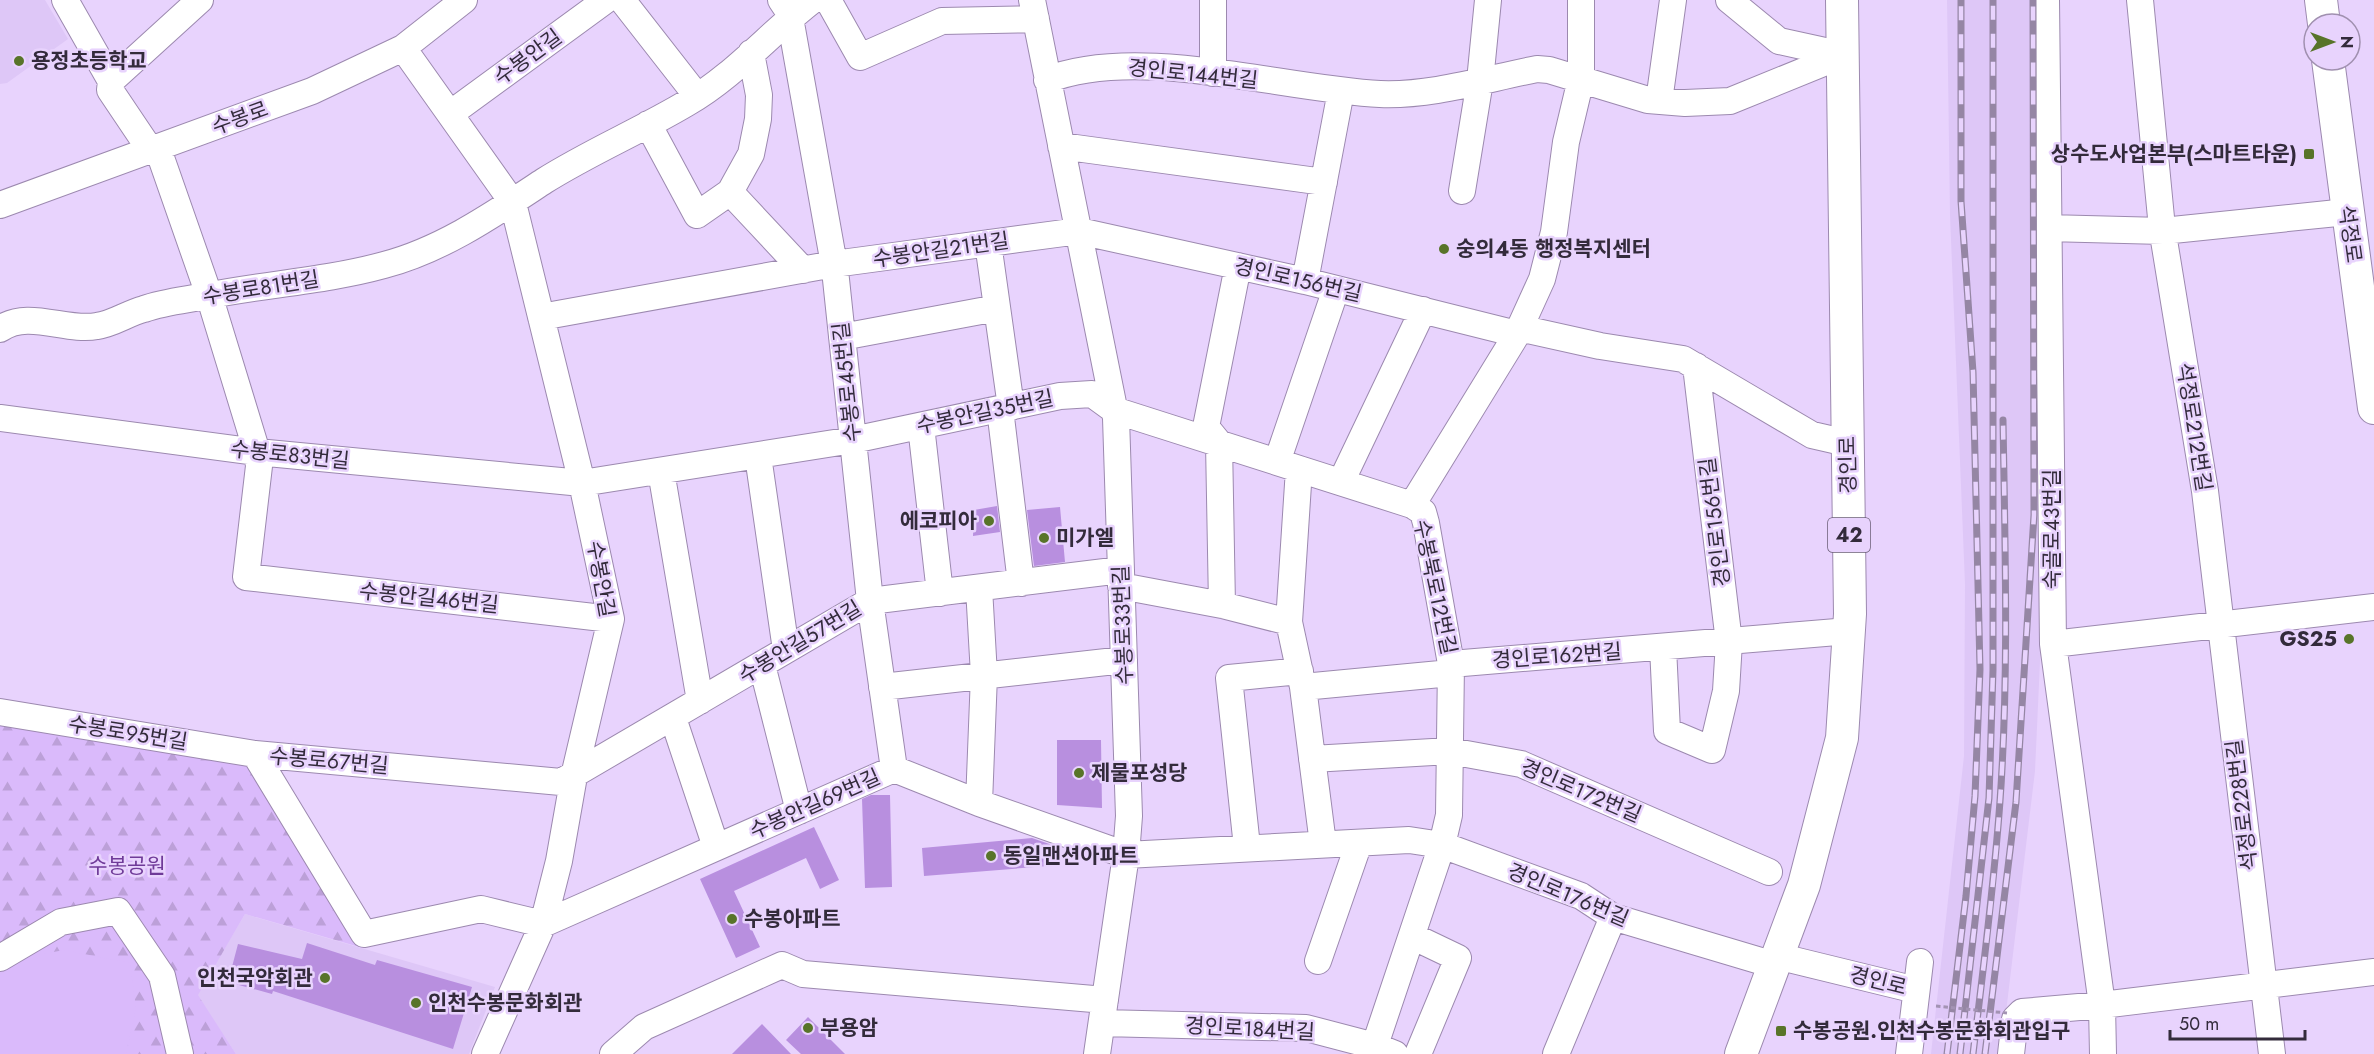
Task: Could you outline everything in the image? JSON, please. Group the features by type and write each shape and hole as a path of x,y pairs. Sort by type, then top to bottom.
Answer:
{"main road":[{"name":"경인로","path":"1741,1054 1804,885 1842,738 1849,631 1842,0"},
{"name":"석정로","path":"2330,72 2374,401"}],"street":[{"path":"65,0 111,81 110,90 155,150 208,295 257,452"},
{"path":"111,81 200,0"},
{"name":"수봉로","path":"0,205 312,91 403,48 464,0"},
{"name":"수봉안길","path":"450,114 606,0"},
{"path":"622,0 697,96"},
{"name":"수봉로81번길","path":"0,329 8,324 39,321 69,327 98,326 145,308 208,295 324,278 385,265 458,235 513,203 545,181 697,96 750,53 785,9 813,0"},
{"name":"수봉로33번길","path":"828,0 860,57 942,21 1034,10 1114,410 1129,816 1126,855 1097,1054"},
{"path":"1213,0 1213,73"},
{"path":"1462,191 1480,81 1488,0"},
{"name":"수봉북로12번길","path":"1381,1051 1412,936 1442,845 1449,816 1451,668 1426,523 1423,513 1412,505 1518,331 1542,279 1554,232 1566,142 1581,79 1581,0"},
{"path":"1659,101 1673,0"},
{"path":"1729,0 1779,41 1843,55"},
{"name":"숙골로43번길","path":"2046,0 2053,644 2102,1005 2103,1054"},
{"name":"석정로212번길","path":"2140,0 2162,229 2205,491 2221,625"},
{"name":"수봉로45번길","path":"785,9 834,264 870,601 894,769"},
{"name":"수봉안길","path":"403,48 513,203 582,483 611,619 574,776 559,861 543,924 486,1054"},
{"path":"648,124 697,216 730,192 750,154 758,119 759,95 750,53"},
{"name":"경인로144번길","path":"1047,80 1083,69 1106,66 1213,73 1341,91 1409,94 1537,69 1659,101 1686,103 1730,101 1843,55"},
{"path":"1305,281 1341,91"},
{"path":"1061,146 1324,182"},
{"path":"730,192 803,270"},
{"path":"2047,228 2162,229 2347,212"},
{"name":"수봉안길21번길","path":"541,317 834,264 1079,231"},
{"name":"경인로156번길","path":"1079,231 1518,331 1683,359 1812,435 1847,443"},
{"path":"988,243 997,308 1021,583"},
{"path":"1222,605 1219,443 1206,427 1238,266"},
{"path":"1323,844 1302,679 1289,622 1288,465 1336,289"},
{"path":"842,337 997,308"},
{"path":"1341,482 1424,310"},
{"name":"경인로156번길","path":"1696,366 1729,642"},
{"name":"수봉안길35번길","path":"582,483 853,440 1060,396 1092,393 1114,410 1412,505"},
{"name":"수봉로83번길","path":"0,418 257,452 582,483"},
{"path":"921,426 940,593"},
{"name":"수봉안길46번길","path":"257,452 259,466 246,577 611,619"},
{"path":"758,456 786,650"},
{"path":"661,471 700,701"},
{"name":"수봉안길57번길","path":"574,776 870,601 1021,583 1121,578 1289,622"},
{"path":"979,588 984,675 979,803"},
{"path":"2053,644 2374,607"},
{"name":"석정로228번길","path":"2221,625 2272,1054"},
{"name":"경인로162번길","path":"1302,679 1451,668 1849,631"},
{"path":"1663,648 1667,731 1712,750 1726,691 1729,642"},
{"path":"882,687 1124,660"},
{"path":"762,665 799,811"},
{"path":"1247,847 1229,678 1302,679"},
{"name":"수봉로95번길","path":"0,712 255,754"},
{"path":"673,718 716,848"},
{"name":"경인로172번길","path":"1312,759 1450,751 1521,764 1769,872"},
{"name":"수봉로67번길","path":"255,754 544,782 561,782 574,776"},
{"name":"수봉로67번길","path":"255,754 363,934 481,909 543,924"},
{"name":"수봉안길69번길","path":"543,924 894,769 979,803 1126,855"},
{"name":"경인로176번길","path":"1126,855 1409,840 1442,845 1581,896 1613,916 1776,961"},
{"path":"1318,962 1359,843"},
{"path":"0,958 61,922 118,911 162,976 180,1054"},
{"path":"1556,1054 1613,916"},
{"path":"1412,936 1458,958 1418,1054"},
{"name":"경인로","path":"1776,961 1916,990 1909,1054"},
{"path":"1916,990 1920,962"},
{"path":"613,1054 644,1027 782,965 803,974 1103,1012"},
{"path":"2011,1054 2011,1016 2022,1012 2102,1005 2374,972"},
{"name":"경인로184번길","path":"1103,1012 1306,1028 1381,1051"}],"path":[{"path":"1936,1006 2011,1016"}],"shaded area":[{"name":"용정초등학교","path":"0,0 45,0 68,39 7,83 0,84"},
{"path":"1947,0 2046,0 2048,487 2035,771 2001,1054 1931,1054 1964,756 1965,584 1950,215"},
{"path":"245,914 495,987 469,1054 236,1054 197,995"}],"green space":[{"name":"수봉공원","path":"0,722 255,754 363,948 245,914 198,995 236,1054 0,1054"},
{"path":"64,950 130,963 136,1008 126,1054 0,1054 0,962"}],"building":[{"name":"에코피아","path":"997,506 1000,532 973,536 974,510"},
{"name":"미가엘","path":"1060,507 1065,562 1034,566 1027,510"},
{"name":"제물포성당","path":"1057,740 1101,740 1102,808 1057,805"},
{"path":"871,795 890,795 892,887 865,888 862,799"},
{"name":"수봉아파트","path":"814,827 839,880 820,889 806,858 734,891 760,947 736,958 700,879"},
{"name":"동일맨션아파트","path":"1032,838 1058,847 1060,865 924,876 922,848"},
{"path":"307,943 375,965 377,960 472,987 453,1049 273,991 272,994 228,982 238,944 302,959"},
{"name":"부용암","path":"808,1017 845,1054 801,1054 786,1040"},
{"name":"부용암","path":"762,1024 791,1054 732,1054"}],"railway":[{"path":"1947,1054 1966,896 1975,796 1980,669 1973,372 1961,201 1961,0"},
{"path":"1960,1054 1989,798 1993,670 1993,0"},
{"path":"1985,1054 2016,802 2034,515 2033,0"},
{"path":"1973,1054 1995,865 2003,753 2006,610 2003,420"}],"place":[{"name":"용정초등학교","path":"19,61"},
{"name":"상수도사업본부(스마트타운)","path":"2309,154"},
{"name":"숭의4동 행정복지센터","path":"1444,249"},
{"name":"에코피아","path":"989,521"},
{"name":"미가엘","path":"1044,538"},
{"name":"GS25","path":"2349,639"},
{"name":"제물포성당","path":"1079,773"},
{"name":"동일맨션아파트","path":"991,856"},
{"name":"수봉아파트","path":"732,919"},
{"name":"인천국악회관","path":"325,978"},
{"name":"인천수봉문화회관","path":"416,1003"},
{"name":"부용암","path":"808,1028"},
{"name":"수봉공원.인천수봉문화회관입구","path":"1781,1031"}]}
